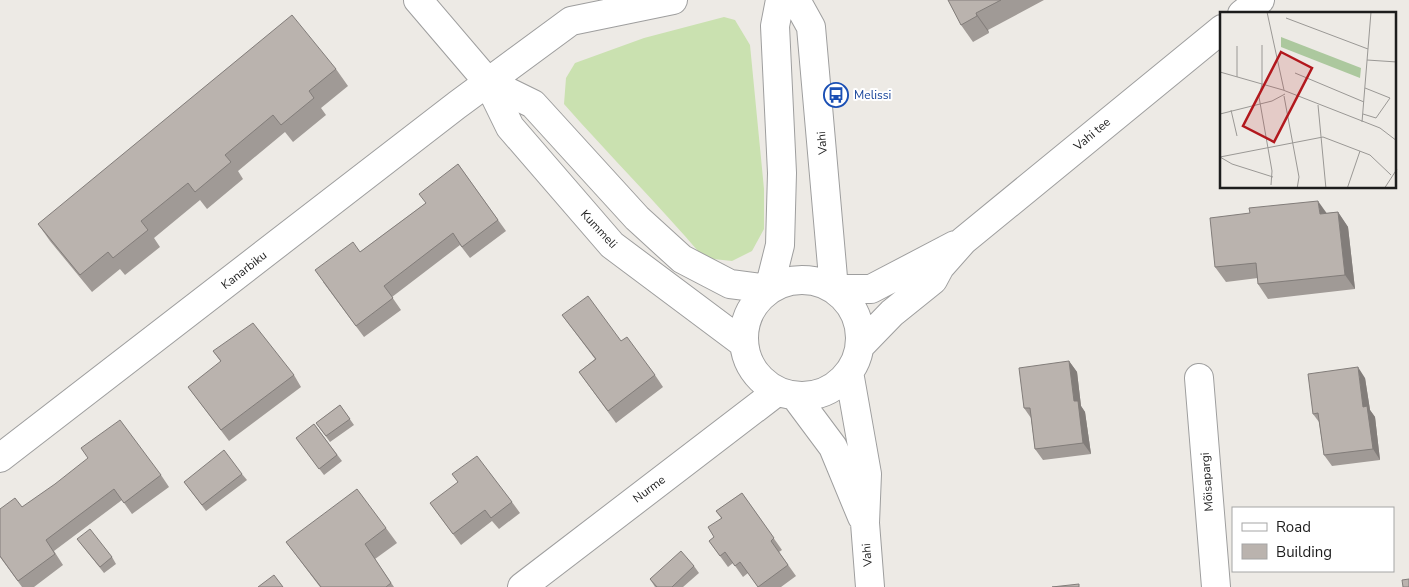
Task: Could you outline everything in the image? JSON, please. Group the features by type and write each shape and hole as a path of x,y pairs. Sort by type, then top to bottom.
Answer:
{"street":[{"name":"Kummeli","path":"418,0 488,82 510,127 612,246 743,343"},
{"name":"Kanarbiku","path":"0,458 488,82 571,21 672,0"},
{"path":"769,289 785,282 802,279 820,282 834,289 854,311 860,327 861,345 850,372 836,386 811,396 786,394 760,379 749,362 743,343 744,326 750,312 769,289 780,245 782,173 774,26 780,0"},
{"name":"Vahi","path":"796,0 811,27 834,289"},
{"path":"1245,12 1260,0"},
{"name":"Vahi tee","path":"861,345 892,313 933,280 940,267 963,241 1220,31"},
{"name":"Kummeli","path":"488,82 533,104 637,218 682,259 730,284 769,289"},
{"name":"Vahi tee","path":"834,289 871,289 963,241"},
{"name":"Vahi","path":"850,372 867,474 864,523 870,587"},
{"name":"Mõisapargi","path":"1199,378 1216,587"},
{"name":"Vahi","path":"786,394 833,447 864,523"},
{"name":"Nurme","path":"522,587 786,394"}],"green space":[{"path":"724,17 735,20 750,45 764,189 764,229 752,251 732,261 704,258 564,104 566,78 575,63 644,38"}],"building":[{"path":"948,0 1001,0 976,13 977,16 961,25"},
{"path":"292,15 336,69 309,91 314,98 281,125 273,115 225,155 231,162 195,192 188,183 141,221 148,230 113,258 108,252 80,275 38,224"},
{"path":"458,164 498,220 462,247 453,233 384,286 393,298 356,326 315,270 353,242 360,252 426,203 419,194"},
{"path":"1318,201 1320,214 1338,212 1345,275 1258,284 1256,263 1215,267 1210,218 1250,213 1249,208"},
{"path":"588,296 621,341 627,337 655,375 608,411 579,372 596,359 562,315"},
{"path":"253,323 294,375 221,430 188,387 221,361 213,351"},
{"path":"1069,361 1074,401 1078,401 1083,443 1035,449 1030,408 1024,408 1019,368"},
{"path":"1358,367 1363,407 1367,406 1373,449 1324,455 1318,413 1313,414 1308,374"},
{"path":"340,405 350,419 326,436 316,423"},
{"path":"120,420 161,475 124,503 114,489 46,540 55,554 18,581 0,556 0,509 15,498 22,507 55,484 88,458 81,448"},
{"path":"314,424 337,455 319,469 296,438"},
{"path":"224,450 242,474 202,505 184,482"},
{"path":"477,456 512,502 491,518 485,510 453,534 430,503 458,482 452,474"},
{"path":"357,489 386,528 365,544 391,583 386,587 321,587 286,542"},
{"path":"742,493 774,538 771,541 788,565 758,587 740,562 735,566 725,552 720,556 709,541 714,537 708,527 722,518 716,511"},
{"path":"90,529 112,557 100,567 77,539"},
{"path":"681,551 694,566 672,587 657,587 650,579"},
{"path":"274,575 283,587 258,587"},
{"path":"1409,579 1409,587 1403,587 1402,580"},
{"path":"1079,584 1079,587 1052,587"}],"place":[{"name":"Melissi","path":"836,95"}]}
